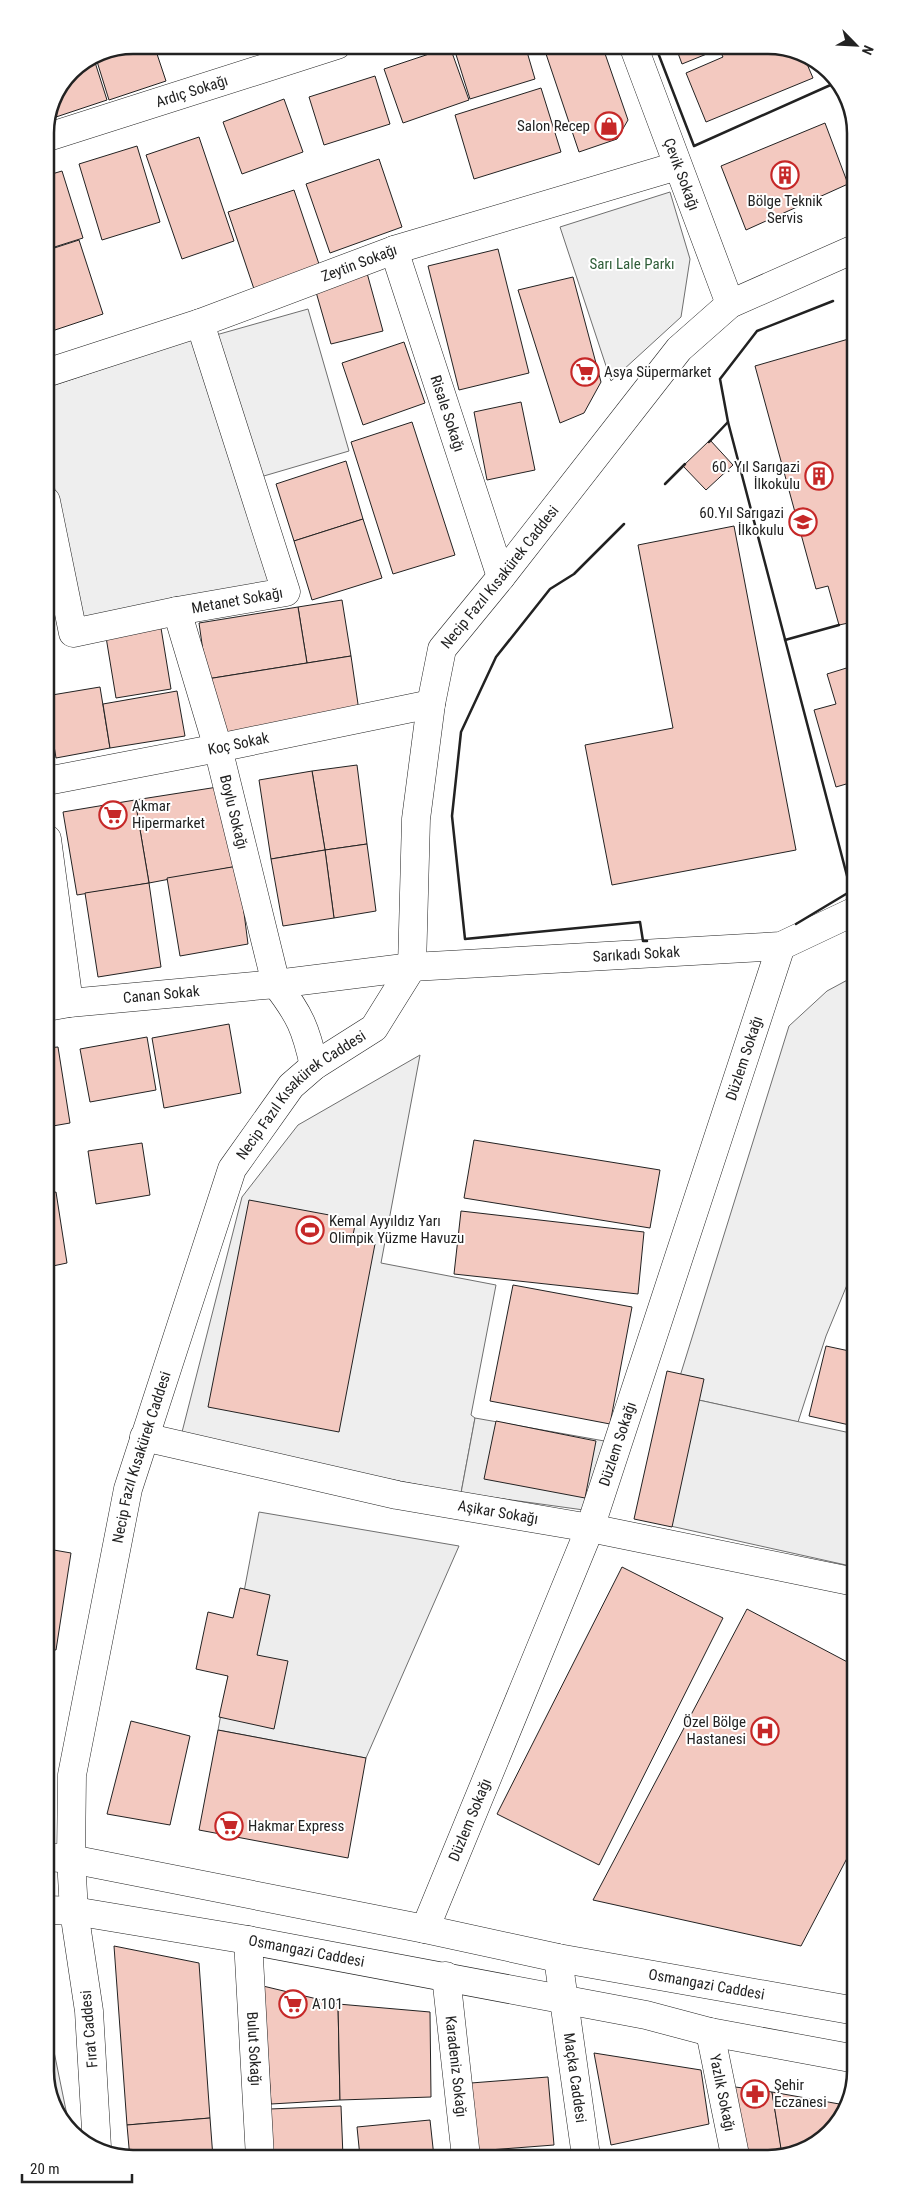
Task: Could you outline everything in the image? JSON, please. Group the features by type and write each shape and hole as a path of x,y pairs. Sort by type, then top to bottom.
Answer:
{"street":[{"name":"Ardıç Sokağı","path":"54,135 309,54"},
{"name":"Çevik Sokağı","path":"636,54 730,304"},
{"name":"Zeytin Sokağı","path":"54,370 200,323 394,250 677,166"},
{"name":"Risale Sokağı","path":"394,250 501,577"},
{"name":"Necip Fazıl Kısakürek Caddesi","path":"61,1911 60,1858 72,1776 128,1489 232,1169 291,1086 314,1066 374,1028 412,967 416,819 430,704 442,649 501,577 679,349 730,304 847,252"},
{"name":"Metanet Sokağı","path":"54,540 73,633 178,611 286,592 200,323"},
{"name":"Boylu Sokağı","path":"178,611 218,748 276,984"},
{"name":"Koç Sokak","path":"54,780 430,704"},
{"name":"Sarıkadı Sokak","path":"412,967 780,946 847,915"},
{"path":"54,945 58,1005"},
{"name":"Düzlem Sokağı","path":"425,1930 590,1528 780,946"},
{"name":"Canan Sokak","path":"58,1005 276,984 412,967"},
{"path":"276,984 296,1010 308,1038 314,1066"},
{"name":"Aşikar Sokağı","path":"144,1437 397,1495 590,1528 847,1580"},
{"name":"Osmangazi Caddesi","path":"60,1858 558,1958 847,2009"},
{"name":"Osmangazi Caddesi","path":"61,1911 248,1940 446,1976 646,2015 710,2032 847,2057"},
{"name":"Fırat Caddesi","path":"61,1911 88,2011 97,2141"},
{"name":"Bulut Sokağı","path":"248,1940 260,2150"},
{"path":"558,1958 563,2000"},
{"name":"Karadeniz Sokağı","path":"446,1976 465,2150"},
{"name":"Maçka Caddesi","path":"563,2000 585,2150"},
{"name":"Yazlık Sokağı","path":"710,2032 734,2150"}],"green space":[{"name":"Sarı Lale Parkı","path":"670,192 690,259 681,317 611,381 560,227"},
{"path":"308,309 349,451 257,478 216,335"},
{"path":"191,339 270,585 83,622 54,486 54,385"},
{"path":"847,980 847,1285 826,1336 798,1422 694,1399 676,1389 789,1026 827,991"},
{"name":"Kemal Ayyıldız Yarı Olimpik Yüzme Havuzu","path":"420,1055 381,1263 496,1285 471,1415 475,1418 461,1493 181,1436 242,1197 298,1125"},
{"path":"54,2052 67,2115 55,2086"}],"shaded area":[{"path":"694,1399 847,1432 847,1565 666,1525"},
{"path":"475,1418 610,1442 591,1511 461,1493"},
{"path":"259,1512 459,1546 366,1758 218,1730"}],"building":[{"path":"157,54 166,81 109,100 97,63 118,55"},
{"path":"269,54 284,54 270,59"},
{"path":"429,54 453,54 469,100 403,123 384,69"},
{"path":"456,54 528,54 535,79 470,99"},
{"path":"546,54 605,54 628,120 617,139 579,152"},
{"path":"678,54 707,54 682,64"},
{"path":"722,54 783,55 807,64 813,78 706,122 686,73 723,57"},
{"path":"95,64 107,100 55,117 67,89 77,77"},
{"path":"375,76 390,124 324,145 309,97"},
{"path":"541,88 561,152 474,179 455,115"},
{"path":"284,99 303,152 242,174 223,122"},
{"name":"Bölge Teknik Servis","path":"825,123 847,184 746,230 721,166"},
{"path":"199,137 234,241 182,259 146,155"},
{"path":"137,146 160,222 102,240 79,164"},
{"path":"379,159 402,227 330,253 306,184"},
{"path":"62,171 83,238 54,247 54,173"},
{"path":"294,190 320,267 254,289 228,212"},
{"path":"79,240 103,314 54,330 54,248"},
{"path":"498,249 529,373 459,390 428,266"},
{"path":"367,273 383,331 331,344 314,285"},
{"path":"573,277 601,382 584,413 560,423 518,290"},
{"name":"60. Yıl Sarıgazi İlkokulu","path":"847,339 847,623 839,625 828,586 816,589 755,366"},
{"path":"404,342 425,403 363,425 342,363"},
{"path":"521,402 535,470 487,480 474,412"},
{"path":"412,422 455,555 393,574 351,442"},
{"path":"710,440 733,465 706,490 683,466"},
{"path":"346,461 363,519 294,541 276,484"},
{"path":"363,519 382,578 312,600 294,541"},
{"path":"734,526 796,850 612,885 585,745 673,728 638,545"},
{"path":"342,600 351,656 307,663 298,607"},
{"path":"298,607 307,663 207,679 199,623"},
{"path":"161,628 171,689 116,698 106,637"},
{"path":"351,656 359,711 215,734 207,679"},
{"path":"847,668 847,784 836,787 814,710 836,704 827,674"},
{"path":"100,687 110,748 56,758 54,746 54,695"},
{"path":"177,691 185,736 110,748 103,704"},
{"path":"357,765 367,844 325,850 312,771"},
{"path":"312,771 325,850 271,859 259,780"},
{"path":"224,786 238,866 149,883 135,800"},
{"path":"135,800 149,883 77,895 63,812"},
{"path":"367,844 376,911 334,918 325,850"},
{"path":"325,850 334,918 283,926 271,859"},
{"path":"238,866 248,944 180,956 167,878"},
{"path":"149,883 161,967 98,977 85,893"},
{"path":"229,1024 241,1093 164,1108 152,1038"},
{"path":"147,1037 156,1090 90,1102 80,1049"},
{"path":"54,1047 58,1047 70,1123 54,1126"},
{"path":"474,1140 660,1170 650,1228 464,1198"},
{"path":"142,1143 150,1195 96,1204 88,1151"},
{"path":"54,1192 56,1192 67,1263 54,1266"},
{"name":"Kemal Ayyıldız Yarı Olimpik Yüzme Havuzu","path":"249,1200 356,1220 352,1240 375,1244 339,1432 208,1407"},
{"path":"461,1211 644,1232 638,1294 454,1274"},
{"path":"513,1285 632,1307 610,1424 490,1401"},
{"path":"826,1346 847,1350 847,1424 809,1416"},
{"path":"667,1371 704,1379 672,1527 634,1519"},
{"path":"496,1421 596,1441 585,1498 484,1479"},
{"path":"54,1550 71,1553 56,1650 54,1650"},
{"path":"622,1567 723,1618 599,1865 497,1814"},
{"path":"240,1588 270,1595 257,1655 288,1661 274,1729 219,1717 228,1676 196,1669 208,1612 233,1618"},
{"name":"Özel Bölge Hastanesi","path":"747,1609 847,1662 847,1858 801,1946 593,1900"},
{"path":"131,1721 190,1736 170,1825 107,1814"},
{"path":"218,1730 366,1758 348,1858 199,1830"},
{"path":"114,1946 199,1963 210,2118 127,2125"},
{"path":"263,1986 338,2004 340,2100 271,2104"},
{"path":"338,2004 430,2012 431,2097 340,2100"},
{"path":"594,2053 701,2070 709,2124 611,2145"},
{"path":"548,2077 554,2145 476,2150 471,2083"},
{"path":"728,2086 772,2092 781,2149 741,2150"},
{"path":"772,2092 839,2104 834,2115 816,2134 803,2142 781,2149"},
{"path":"341,2106 343,2150 272,2150 270,2109"},
{"path":"210,2118 212,2150 129,2150 127,2125"},
{"path":"430,2120 433,2150 359,2150 357,2127"}],"wall":[{"path":"658,54 694,146 831,85"},
{"path":"833,301 757,331 720,379 728,422 847,876"},
{"path":"709,442 728,422"},
{"path":"665,484 685,464"},
{"path":"624,524 574,574 550,589 496,657 461,732 452,816 465,939 640,922 643,941 647,941"},
{"path":"785,640 839,625"},
{"path":"796,924 847,893"}],"place":[{"name":"Salon Recep","path":"609,126"},
{"name":"Bölge Teknik Servis","path":"785,175"},
{"name":"Asya Süpermarket","path":"585,372"},
{"name":"60. Yıl Sarıgazi İlkokulu","path":"819,476"},
{"name":"60.Yıl Sarıgazi İlkokulu","path":"803,522"},
{"name":"Akmar Hipermarket","path":"113,815"},
{"name":"Kemal Ayyıldız Yarı Olimpik Yüzme Havuzu","path":"310,1230"},
{"name":"Özel Bölge Hastanesi","path":"765,1731"},
{"name":"Hakmar Express","path":"229,1826"},
{"name":"A101","path":"293,2004"},
{"name":"Şehir Eczanesi","path":"755,2094"}]}
